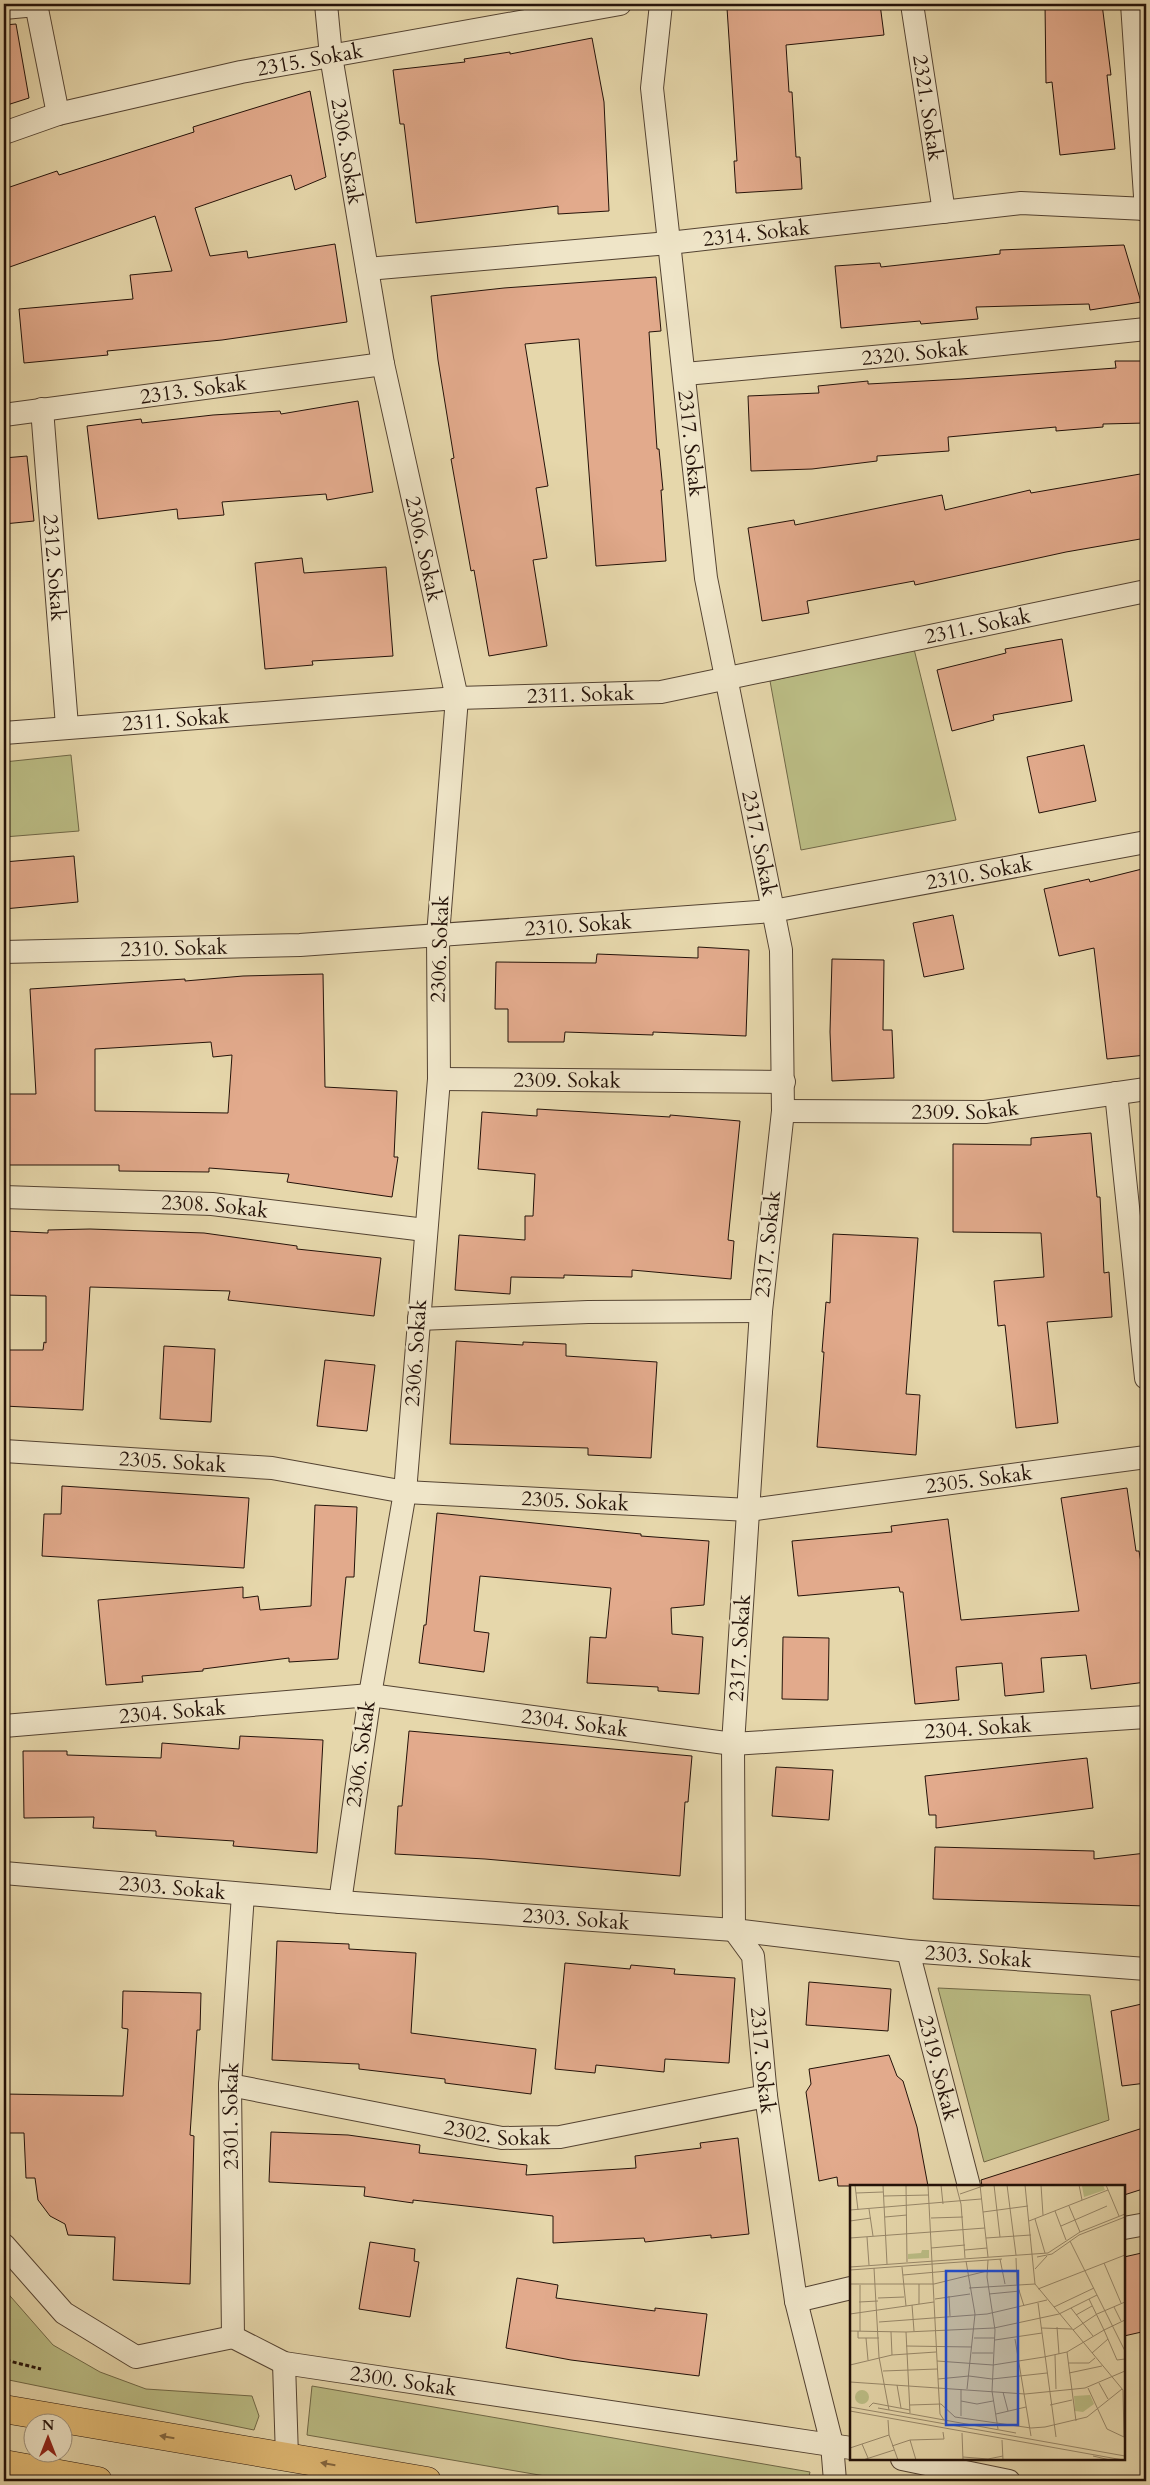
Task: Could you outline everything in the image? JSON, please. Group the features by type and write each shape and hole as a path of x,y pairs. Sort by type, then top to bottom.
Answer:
{"highway":[{"path":"4,2409 427,2481"},
{"path":"4,2464 98,2481"}],"street":[{"path":"4,8 36,4 58,114"},
{"name":"2306. Sokak","path":"326,4 331,56 382,364 457,698 438,935 439,1079 425,1230 405,1492 370,1695 340,1902"},
{"name":"2315. Sokak","path":"4,133 58,114 240,72 620,4"},
{"name":"2317. Sokak","path":"661,4 652,88 706,578 781,950 783,1111 760,1311 733,1744 734,1930 753,1956 766,2096 796,2301 842,2446 835,2481"},
{"name":"2321. Sokak","path":"912,4 944,212"},
{"path":"1132,4 1146,209"},
{"name":"2314. Sokak","path":"367,269 669,243 1021,203 1146,209"},
{"name":"2320. Sokak","path":"685,374 917,353 1146,329"},
{"name":"2313. Sokak","path":"4,415 382,364"},
{"name":"2312. Sokak","path":"42,409 67,726"},
{"name":"2311. Sokak","path":"4,732 457,698 661,692 1146,590"},
{"name":"2310. Sokak","path":"4,952 300,946 773,911 1146,842"},
{"name":"2309. Sokak","path":"439,1079 784,1082"},
{"name":"2309. Sokak","path":"783,1111 985,1112 1146,1089"},
{"path":"1116,1093 1146,1378"},
{"name":"2308. Sokak","path":"4,1197 212,1204 425,1230"},
{"path":"419,1319 588,1312 760,1311"},
{"name":"2305. Sokak","path":"4,1451 272,1468 405,1492 749,1510 1146,1457"},
{"name":"2304. Sokak","path":"4,1726 370,1695 733,1744 1146,1717"},
{"name":"2303. Sokak","path":"4,1873 340,1902 734,1930 908,1951 1146,1969"},
{"name":"2301. Sokak","path":"233,2338 230,2085 243,1894"},
{"name":"2319. Sokak","path":"908,1951 969,2185"},
{"name":"2302. Sokak","path":"230,2085 502,2138 560,2136 766,2096"},
{"path":"1125,2228 1146,2224"},
{"path":"4,2245 64,2313 136,2357 233,2338"},
{"path":"796,2301 850,2288"},
{"name":"2300. Sokak","path":"233,2338 284,2363 546,2404 842,2446"},
{"path":"284,2363 287,2457"},
{"path":"907,2460 1009,2481"}],"path":[{"path":"4,2365 5,2360 41,2369"}],"green space":[{"path":"914,649 956,820 801,850 770,681"},
{"path":"71,755 79,831 4,837 4,762"},
{"path":"938,1988 1090,1995 1109,2120 984,2162"},
{"path":"4,2289 53,2345 100,2372 146,2389 252,2396 259,2416 254,2430 4,2379"},
{"path":"312,2386 810,2472 808,2481 574,2481 307,2435"}],"building":[{"path":"804,4 880,4 884,35 786,45 789,92 792,92 796,157 800,157 802,189 736,193 734,161 737,161 727,8"},
{"path":"1045,4 1102,4 1111,75 1107,75 1115,149 1060,155 1052,82 1046,83"},
{"path":"16,24 29,98 4,106 4,25"},
{"path":"592,38 604,102 609,211 558,214 558,206 416,223 404,124 400,124 393,70 465,62 464,59 510,52 510,54"},
{"path":"310,91 326,177 295,190 291,175 195,208 210,256 247,251 248,258 335,244 347,322 222,340 107,351 108,355 24,363 19,309 133,299 130,275 172,271 155,216 4,269 4,189 57,171 59,175 194,132 193,127"},
{"path":"1124,245 1141,302 1090,310 1089,304 976,307 978,319 921,324 920,321 841,328 835,266 880,263 881,267 1000,254 1000,250"},
{"path":"656,277 661,331 649,332 657,449 659,449 663,490 661,490 666,561 596,566 579,339 525,344 548,486 536,488 547,558 533,560 547,646 489,656 474,570 471,571 451,459 454,458 438,360 431,296 504,288"},
{"path":"1115,361 1146,361 1146,423 1103,424 1103,427 1056,431 1056,427 948,437 949,451 877,456 877,461 812,469 751,471 748,396 819,393 818,386 868,381 868,384 1116,368"},
{"path":"358,401 373,492 327,500 326,494 222,502 224,515 178,519 177,509 98,519 87,426 141,419 142,423 213,415 280,411 281,414"},
{"path":"27,456 34,521 4,524 4,458"},
{"path":"1146,473 1146,538 1066,552 915,585 914,581 807,601 809,613 762,621 748,528 794,520 795,525 942,495 945,510 1030,490 1031,493"},
{"path":"302,558 304,573 386,567 393,656 312,661 313,665 265,669 255,563"},
{"path":"1062,639 1072,701 993,715 994,720 952,731 937,670 1006,653 1005,649"},
{"path":"1084,745 1096,801 1039,813 1027,757"},
{"path":"74,856 78,902 4,909 4,862"},
{"path":"1146,868 1146,1055 1107,1059 1094,948 1059,956 1044,889 1089,879 1090,882"},
{"path":"953,915 964,969 924,977 913,923"},
{"path":"698,947 749,950 746,1036 653,1032 653,1035 565,1032 564,1042 508,1042 508,1009 495,1009 496,962 596,963 597,954 698,958"},
{"path":"832,959 884,960 883,1030 892,1030 894,1078 832,1081 830,1032"},
{"path":"323,974 325,1087 397,1091 394,1157 398,1157 392,1197 287,1182 289,1174 209,1168 209,1172 119,1171 119,1165 4,1165 4,1094 36,1094 30,989 243,976","holes":["211,1042 213,1057 232,1055 228,1113 95,1111 95,1049"]},
{"path":"537,1109 670,1117 670,1115 740,1121 728,1240 734,1241 731,1279 632,1270 632,1277 564,1275 564,1278 511,1277 510,1294 455,1290 459,1235 525,1240 525,1216 533,1216 535,1174 478,1169 482,1112 537,1116"},
{"path":"1091,1133 1097,1197 1100,1197 1104,1273 1109,1272 1112,1317 1047,1322 1058,1423 1016,1428 1005,1325 998,1326 994,1281 1044,1277 1041,1233 953,1232 953,1144 1031,1145 1031,1138"},
{"path":"90,1229 204,1233 297,1246 297,1249 381,1258 374,1316 228,1300 230,1291 90,1287 83,1410 4,1406 4,1350 43,1350 44,1342 46,1343 46,1296 4,1295 4,1231 48,1233 48,1230"},
{"path":"833,1234 918,1238 906,1394 920,1395 916,1455 817,1447 826,1302 830,1303"},
{"path":"456,1341 523,1345 523,1342 566,1344 566,1356 657,1362 651,1458 588,1455 588,1448 450,1444"},
{"path":"164,1346 215,1349 211,1422 160,1419"},
{"path":"325,1360 375,1365 367,1431 317,1426"},
{"path":"62,1486 249,1498 244,1568 42,1556 44,1514 61,1514"},
{"path":"1127,1488 1136,1551 1139,1551 1146,1593 1146,1682 1091,1689 1086,1655 1041,1658 1044,1692 1005,1696 1002,1663 956,1667 959,1700 915,1704 903,1592 900,1592 899,1587 798,1596 792,1541 892,1532 891,1526 948,1519 961,1620 1079,1611 1061,1498"},
{"path":"315,1505 357,1507 354,1577 346,1577 338,1659 289,1662 289,1658 203,1669 203,1671 142,1676 143,1682 106,1685 98,1600 243,1587 243,1598 258,1596 260,1610 311,1606"},
{"path":"437,1513 641,1534 641,1536 709,1541 704,1605 671,1608 672,1634 703,1637 699,1694 658,1691 658,1687 587,1683 590,1637 606,1638 611,1588 480,1576 474,1631 489,1633 484,1672 419,1663 424,1625 426,1625"},
{"path":"783,1637 829,1638 828,1700 782,1699"},
{"path":"409,1731 692,1756 688,1802 685,1802 680,1876 485,1859 395,1854 398,1806 402,1806"},
{"path":"240,1736 323,1740 317,1853 233,1846 234,1841 156,1836 156,1831 93,1828 94,1817 24,1818 23,1751 67,1751 67,1755 161,1758 162,1743 239,1749"},
{"path":"1087,1758 1093,1808 936,1828 936,1815 929,1815 925,1776"},
{"path":"776,1767 833,1770 829,1820 772,1816"},
{"path":"935,1847 1094,1851 1094,1859 1146,1853 1146,1906 933,1899"},
{"path":"277,1941 349,1944 349,1949 416,1953 411,2033 536,2049 531,2094 445,2083 445,2079 359,2069 359,2064 272,2060"},
{"path":"565,1963 630,1969 631,1965 675,1969 674,1974 735,1978 729,2063 665,2059 664,2072 596,2065 595,2073 555,2069"},
{"path":"809,1982 891,1989 888,2031 806,2025"},
{"path":"123,1991 201,1993 200,2030 197,2030 190,2135 194,2136 190,2284 113,2280 115,2237 68,2235 65,2224 50,2216 38,2200 35,2178 26,2178 24,2133 4,2133 4,2094 123,2096 128,2029 122,2028"},
{"path":"1146,2003 1146,2083 1122,2086 1111,2011"},
{"path":"889,2055 897,2076 903,2081 917,2127 928,2185 838,2186 837,2177 819,2181 806,2092 811,2084 809,2069"},
{"path":"1146,2127 1146,2188 1125,2195 1125,2185 982,2185 981,2180"},
{"path":"271,2132 348,2135 420,2145 419,2153 527,2165 526,2175 636,2168 635,2156 701,2148 700,2143 738,2138 749,2234 711,2238 711,2235 645,2242 644,2238 553,2243 553,2216 413,2200 413,2203 364,2196 365,2187 269,2182"},
{"path":"370,2242 415,2249 414,2261 419,2262 410,2317 359,2309"},
{"path":"1146,2252 1146,2331 1125,2336 1125,2257"},
{"path":"517,2278 558,2285 556,2298 655,2311 655,2308 707,2314 699,2376 571,2360 506,2348"}]}
